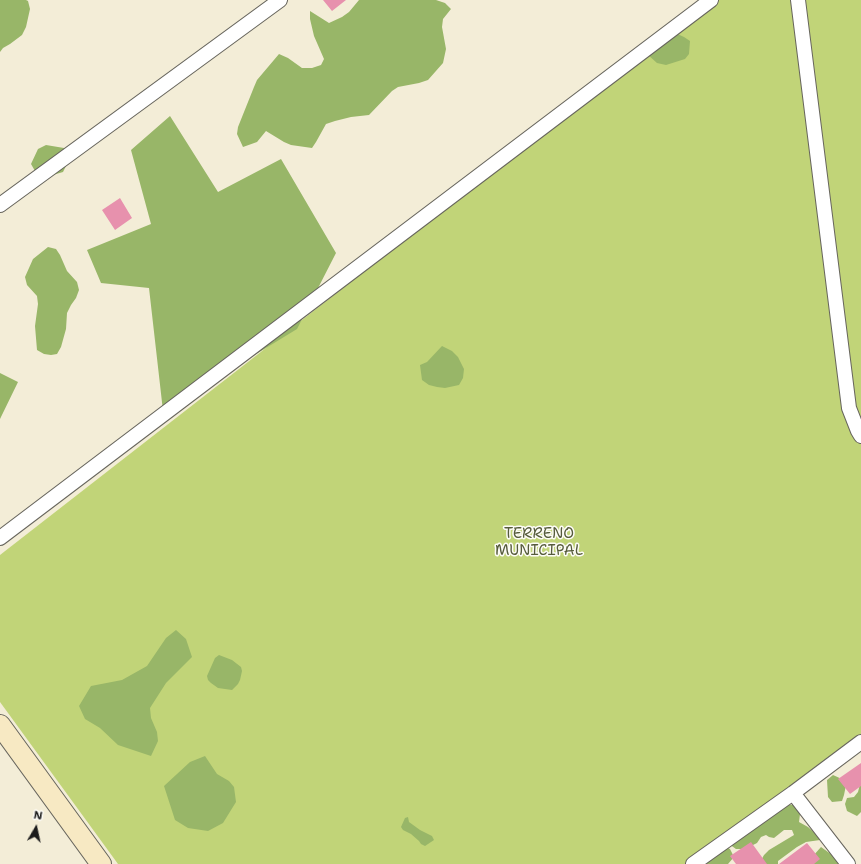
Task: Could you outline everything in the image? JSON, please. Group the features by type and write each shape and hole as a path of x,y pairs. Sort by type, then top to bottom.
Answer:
{"street":[{"path":"0,205 280,0"},
{"path":"0,538 711,0"},
{"path":"798,0 849,408 861,436"},
{"path":"0,725 101,864"},
{"path":"693,864 793,793 861,742"},
{"path":"793,793 848,864"}],"green space":[{"path":"0,0 26,0 28,1 30,9 26,27 22,35 3,48 0,52"},
{"path":"359,0 436,0 445,3 451,9 443,19 442,27 446,49 443,63 428,80 398,87 392,91 369,115 351,117 326,124 312,148 291,145 266,131 257,142 243,147 237,134 238,127 257,80 279,54 288,58 302,68 312,68 321,65 324,59 314,36 310,19 310,11 329,23 349,12"},
{"name":"TERRENO MUNICIPAL","path":"713,0 861,0 861,740 691,864 118,864 0,702 0,555"},
{"path":"671,31 690,41 689,54 685,59 666,65 657,63 647,54"},
{"path":"170,116 218,192 281,159 336,253 297,329 163,411 149,288 101,283 87,250 151,224 131,150"},
{"path":"46,145 64,148 70,155 63,172 46,177 35,171 31,164 38,149"},
{"path":"48,247 56,249 67,271 77,282 79,290 67,313 66,329 61,347 57,354 51,355 44,354 37,350 35,326 38,304 37,296 27,285 25,277 33,259"},
{"path":"442,346 452,351 458,357 464,369 463,378 459,385 445,388 437,387 429,385 422,380 420,365 427,362"},
{"path":"0,373 18,382 0,419"},
{"path":"176,630 186,639 192,657 166,683 150,708 151,718 157,732 158,741 151,756 118,745 100,728 85,719 79,706 91,686 122,680 147,666 166,638"},
{"path":"219,655 232,660 241,667 242,671 240,680 232,690 218,688 208,680 207,676 215,658"},
{"path":"205,756 217,774 229,781 234,787 236,802 223,823 208,831 188,828 175,820 164,786 190,762"},
{"path":"833,775 844,780 846,785 842,801 832,802 828,797 827,780"},
{"path":"861,783 861,812 857,816 847,811 845,804 847,798 854,797 858,792"},
{"path":"784,804 798,807 800,814 799,822 808,827 820,840 806,842 797,847 778,861 778,864 759,864 769,850 794,835 792,830 784,830 774,838 766,835 761,837 757,843 745,849 736,849 729,844 770,815 780,811"},
{"path":"408,817 409,822 432,836 434,840 425,846 411,834 403,830 401,827 405,818"},
{"path":"724,846 730,849 734,857 728,864 698,864"},
{"path":"821,847 844,864 812,864 813,856"}],"building":[{"path":"323,0 346,0 332,11"},
{"path":"120,198 132,218 115,230 102,210"},
{"path":"861,763 861,786 850,794 838,779"},
{"path":"751,842 767,864 736,864 730,856"},
{"path":"807,843 820,859 814,864 779,864"}]}
